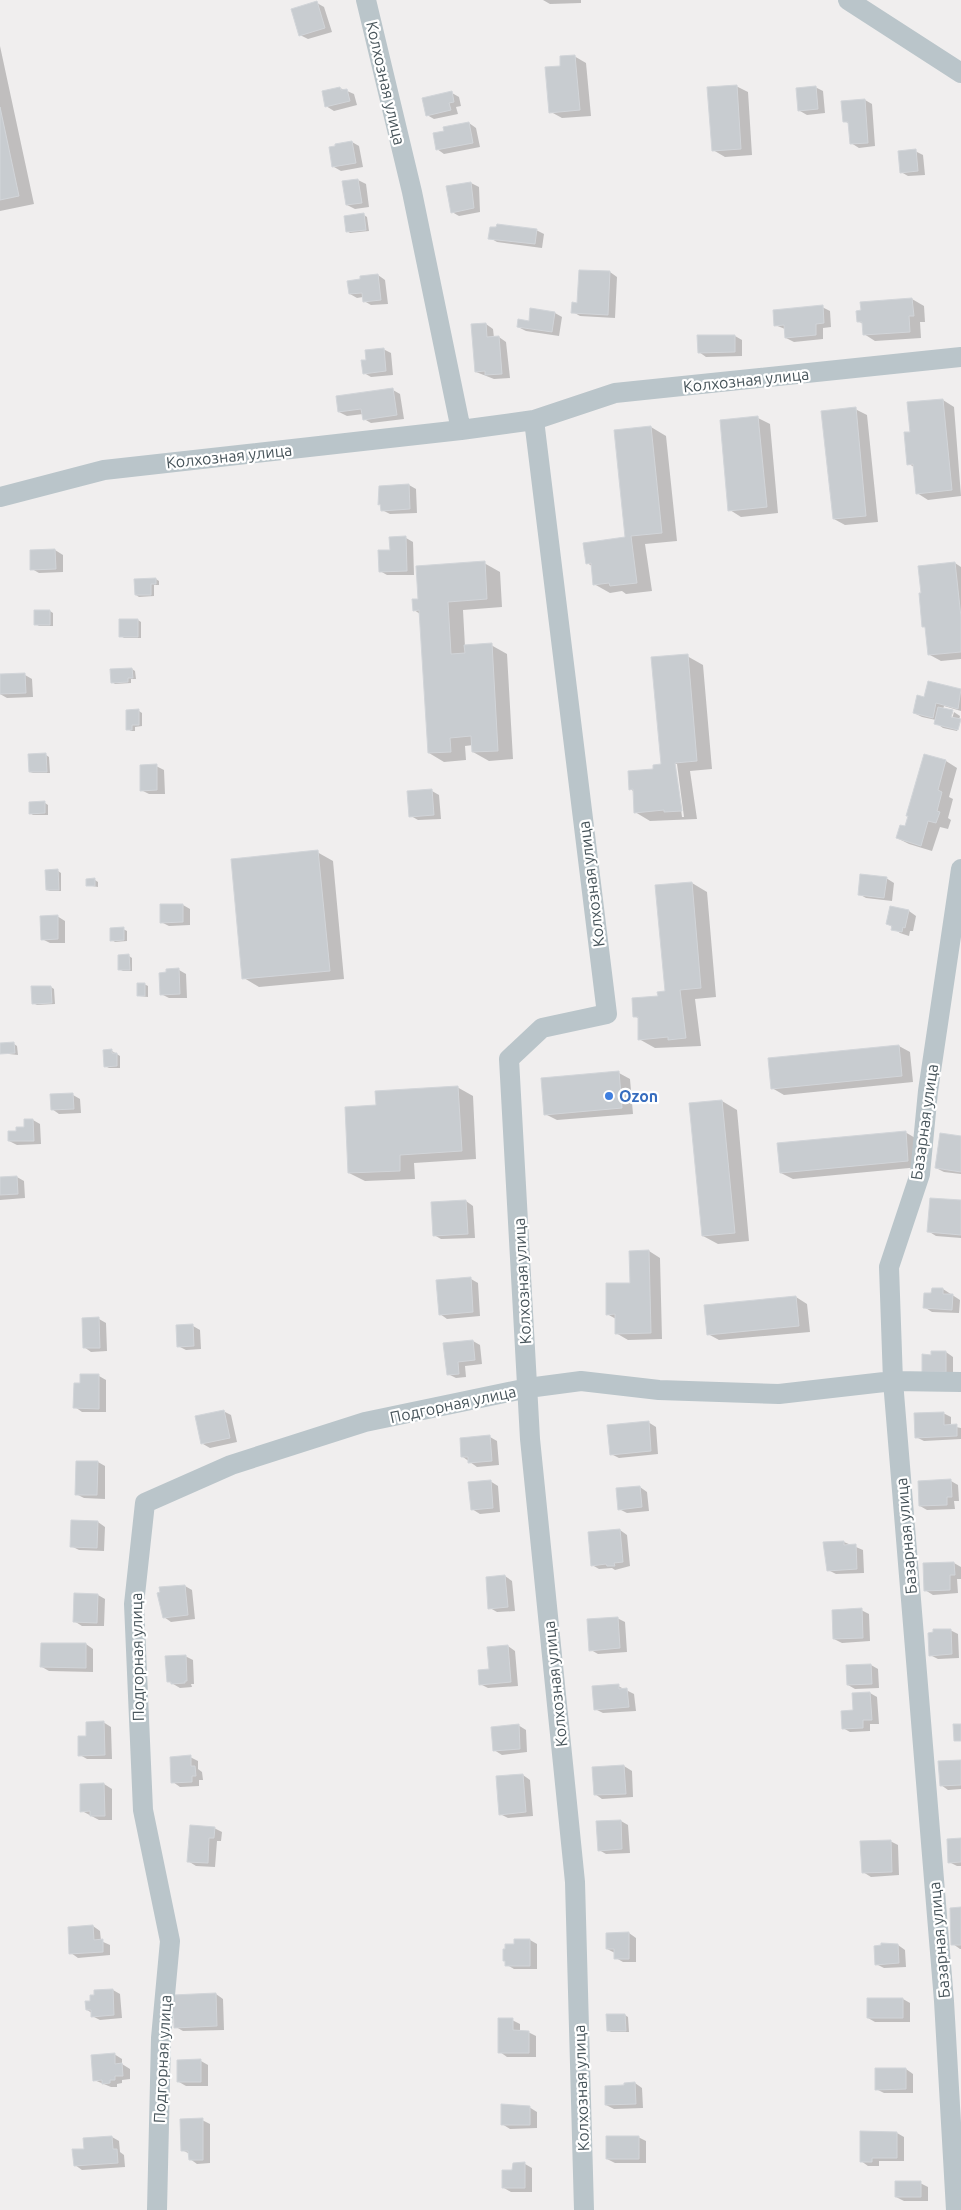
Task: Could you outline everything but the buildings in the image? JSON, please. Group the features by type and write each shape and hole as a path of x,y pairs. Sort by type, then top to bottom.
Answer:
{"street":[{"name":"Колхозная улица","path":"366,0 412,192 461,430"},
{"path":"848,0 961,73"},
{"name":"Колхозная улица","path":"0,497 104,470 461,430 534,420 615,393 961,357"},
{"name":"Колхозная улица","path":"534,420 607,1014 542,1028 508,1059 530,1439 575,1882 584,2210"},
{"name":"Базарная улица","path":"956,2210 944,2001 893,1380 889,1267 920,1174 928,1091 961,869"},
{"path":"528,1388 581,1381 659,1390 779,1394 893,1380 961,1382"},
{"name":"Подгорная улица","path":"157,2210 161,2038 170,1941 143,1810 134,1604 145,1503 231,1465 365,1422 528,1388"}],"place":[{"name":"Ozon","path":"609,1096"}]}
